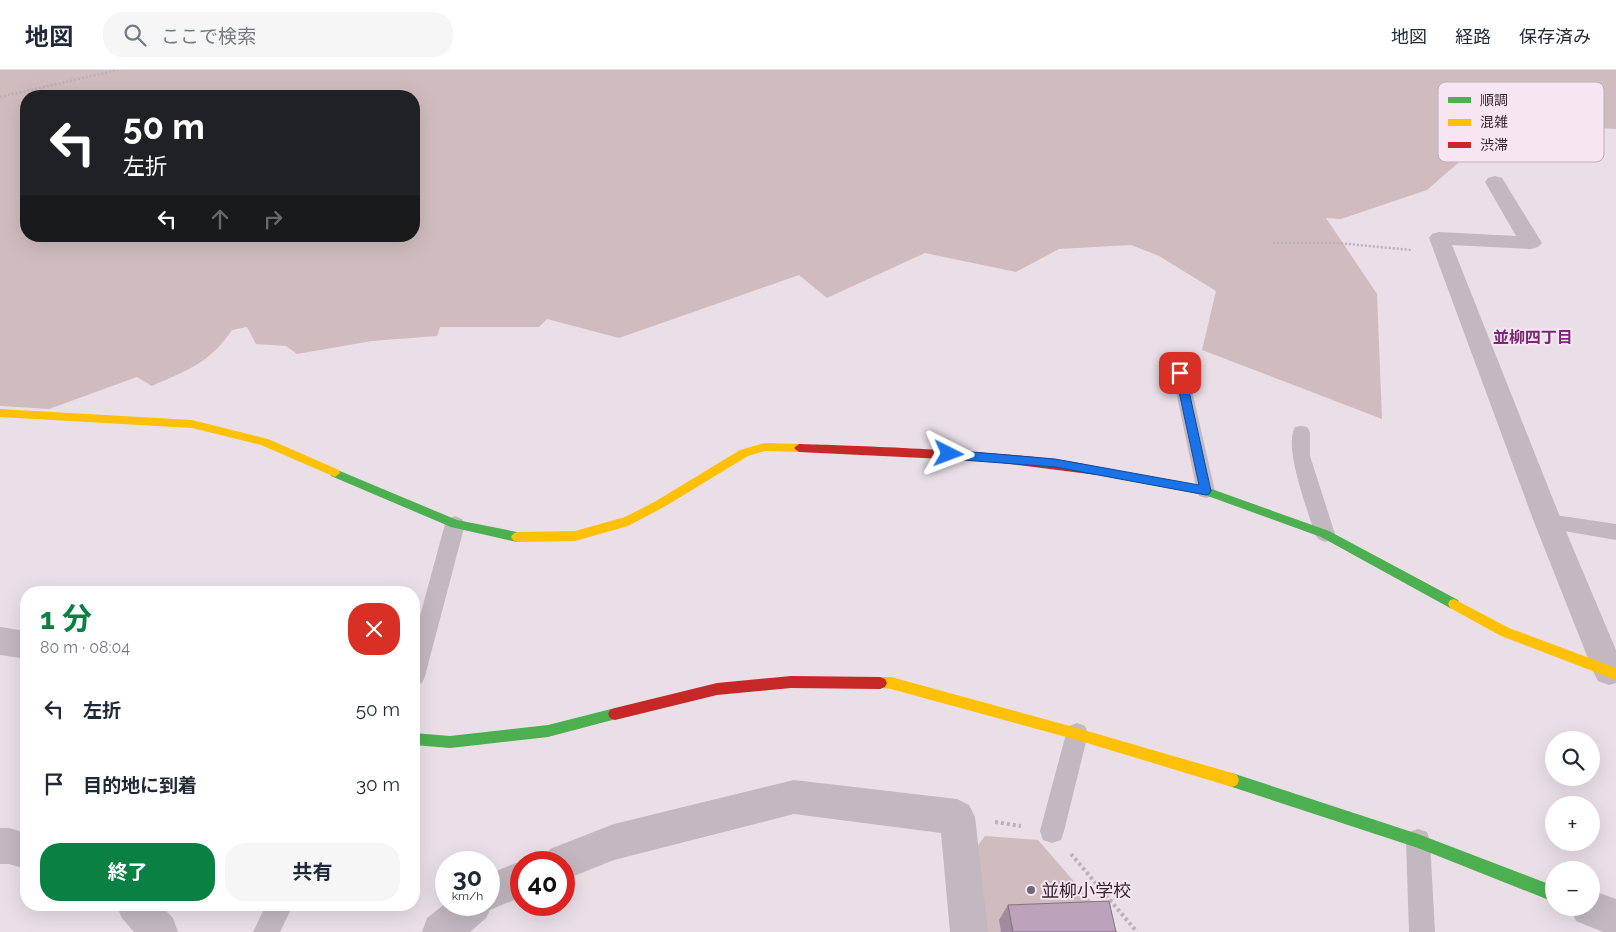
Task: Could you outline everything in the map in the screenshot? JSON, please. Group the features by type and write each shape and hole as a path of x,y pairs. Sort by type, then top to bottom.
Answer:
{"street":[{"path":"1495,182 1531,243 1439,238 1548,522 1613,673"},
{"path":"0,413 192,424 264,442 456,524 523,538 574,536 628,521 660,504 744,453 765,447 967,455 1055,463 1206,491 1325,534 1505,632 1613,673"},
{"path":"0,641 20,644"},
{"path":"420,740 450,742 548,731 717,689 791,682 890,683 1078,734 1288,798 1418,841 1545,890"},
{"path":"575,857 614,842 794,797 956,817 969,932"},
{"path":"0,846 20,849"},
{"path":"140,911 158,932"},
{"path":"1600,912 1616,918"},
{"path":"441,932 461,916"}],"lane":[{"path":"1180,373 1206,491"},
{"path":"1301,432 1301,456 1325,534"},
{"path":"1548,522 1616,532"},
{"path":"420,654 456,524"},
{"path":"1052,830 1078,734"},
{"path":"1418,841 1422,932"},
{"path":"266,932 277,911"}],"path":[{"path":"31,90 118,70"},
{"path":"0,97 20,92"},
{"path":"1273,243 1336,243 1445,253"}],"shaded area":[{"path":"0,70 1616,70 1616,129 1604,128 1604,82 1438,82 1438,162 1459,162 1427,190 1341,219 1326,218 1377,294 1382,419 1202,350 1216,291 1159,256 1131,245 1059,249 1016,272 925,253 827,298 799,275 619,338 547,319 539,327 440,327 437,336 372,341 297,354 286,346 256,344 247,327 232,330 215,351 196,365 152,386 137,377 49,409 0,406"},
{"name":"並柳小学校","path":"985,836 1038,840 1118,932 986,932 976,848"}],"building":[{"path":"1109,901 1116,932 1013,932 1008,905"}],"traffic: fast":[{"path":"1097,471 1206,491 1325,534 1454,604"},
{"path":"335,473 455,524 517,537"},
{"path":"420,740 450,742 548,731 615,714"},
{"path":"1232,780 1418,841 1545,890"}],"traffic: slow":[{"path":"0,413 192,424 264,442 335,473"},
{"path":"517,537 575,536 628,521 660,504 744,453 765,447 799,448"},
{"path":"1454,604 1505,632 1616,674"},
{"path":"880,683 891,683 1077,734 1232,780"}],"traffic: jam":[{"path":"799,448 986,457 1023,460 1097,471"},
{"path":"615,714 717,689 791,682 880,683"}],"place":[{"name":"並柳小学校","path":"1031,890"}],"district":[{"name":"並柳四丁目","path":"1533,337"}],"route":[{"path":"949,454 1055,463 1206,491 1180,373"}]}
